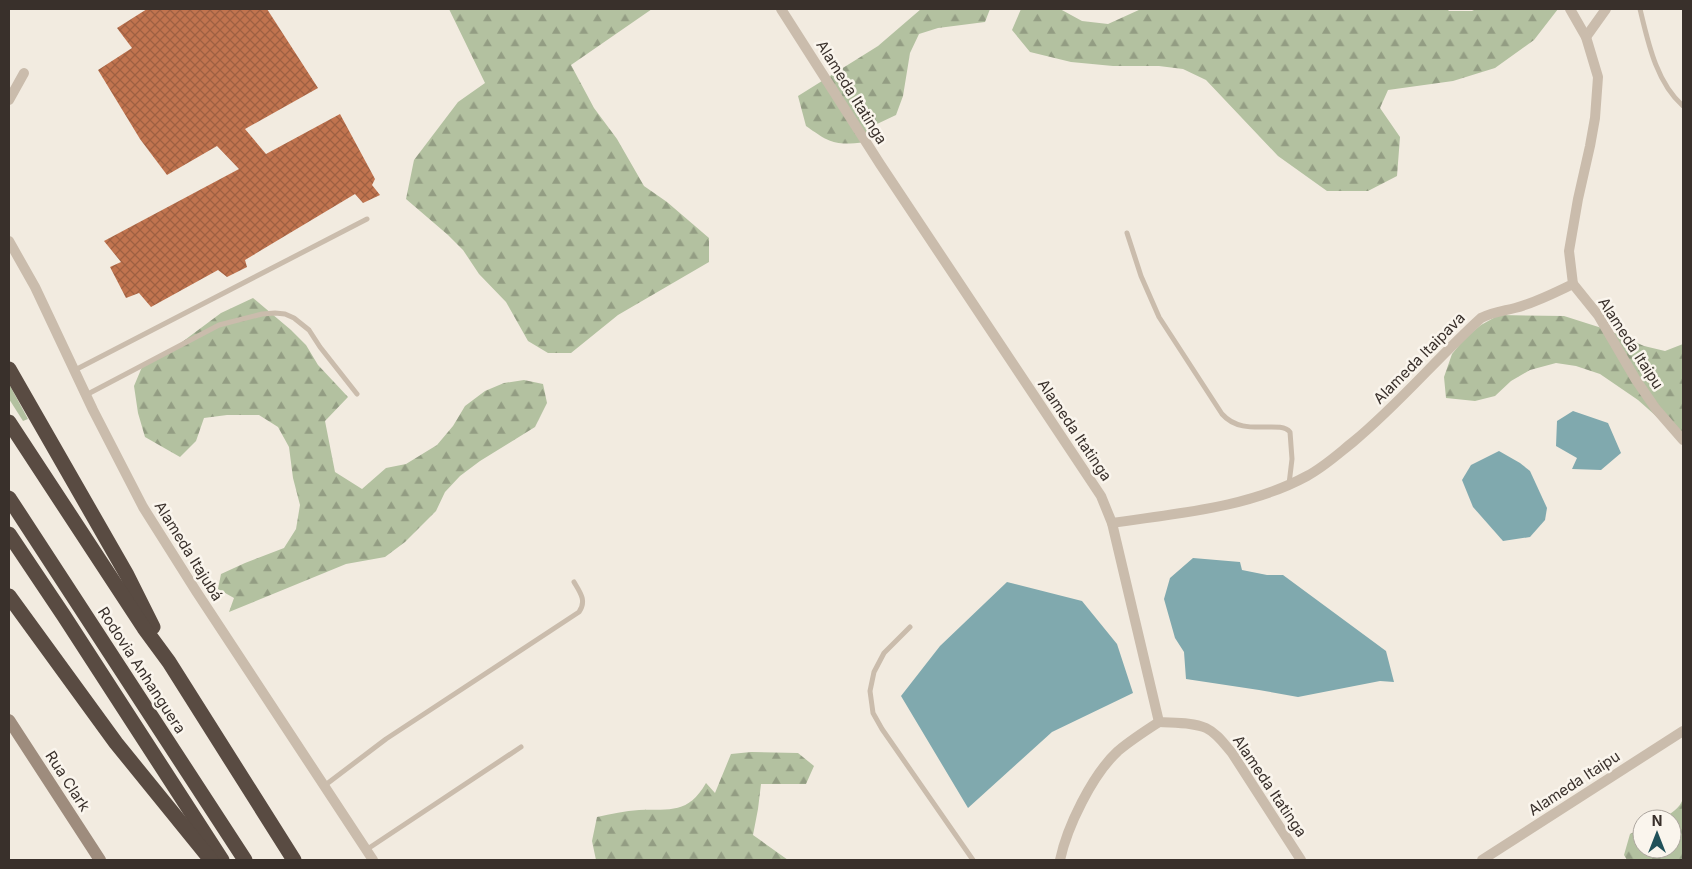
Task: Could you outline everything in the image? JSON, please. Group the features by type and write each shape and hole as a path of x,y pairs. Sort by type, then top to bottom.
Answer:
{"highway":[{"path":"9,369 127,576 153,625 169,662"},
{"path":"9,422 144,628 169,662 294,860"},
{"name":"Rodovia Anhanguera","path":"9,498 245,860"},
{"path":"9,534 222,860"},
{"path":"9,598 116,743 211,860"}],"street":[{"name":"Alameda Itatinga","path":"781,9 880,164 1101,496 1112,523 1159,722 1189,723 1207,729 1218,738 1232,754 1301,860"},
{"path":"1570,9 1586,37 1598,77 1590,146 1569,251 1573,284"},
{"path":"1586,37 1606,9"},
{"path":"9,100 24,73"},
{"name":"Alameda Itajubá","path":"9,240 35,287 86,395 143,507 373,860"},
{"name":"Alameda Itaipava","path":"1112,523 1208,508 1251,499 1308,475 1331,460 1372,426 1481,318 1490,313 1515,308 1547,297 1573,284"},
{"name":"Alameda Itaipu","path":"1573,284 1598,315 1636,380 1656,409 1683,440"},
{"name":"Rua Clark","path":"9,720 100,860"},
{"path":"1060,860 1064,843 1077,812 1104,768 1117,753 1159,722"},
{"name":"Alameda Itaipu","path":"1482,860 1683,731"}],"lane":[{"path":"1640,9 1648,40 1661,77 1683,106"},
{"path":"75,370 367,219"},
{"path":"1128,233 1141,276 1159,316 1222,414 1228,421 1236,425 1253,428 1285,428 1290,432 1292,459 1290,484"},
{"path":"86,395 219,325 262,314 275,313 285,314 294,318 309,330 357,394"},
{"path":"324,786 386,739 579,612 583,601 582,595 574,582"},
{"path":"910,627 884,653 874,672 870,691 873,713 882,729 973,860"},
{"path":"366,850 521,747"}],"green space":[{"path":"449,9 652,9 571,65 594,108 617,139 644,186 667,202 709,238 709,262 618,315 571,353 548,353 528,341 506,302 479,274 463,250 406,199 414,160 458,102 485,83"},
{"path":"921,9 990,9 985,22 938,28 919,34 910,53 903,96 896,115 877,124 865,142 846,144 833,142 806,126 798,96 878,46"},
{"path":"1021,9 1060,9 1082,21 1108,24 1141,9 1447,9 1449,11 1472,11 1476,9 1558,9 1534,40 1495,68 1453,81 1388,90 1380,108 1400,137 1397,176 1368,191 1327,191 1278,156 1206,80 1183,69 1071,62 1030,52 1012,30"},
{"path":"253,298 306,345 318,365 348,397 325,421 335,472 362,489 386,468 406,464 437,445 453,426 465,406 485,391 504,383 524,380 543,384 547,403 535,427 480,461 460,476 445,492 436,511 405,542 385,557 346,564 229,612 234,598 218,589 221,574 284,548 296,529 300,505 293,478 289,447 278,427 259,415 227,415 204,418 196,441 180,457 145,437 138,413 134,386 142,367 170,351 221,313"},
{"path":"1499,315 1564,316 1608,330 1644,346 1665,351 1683,344 1683,440 1638,400 1600,374 1576,366 1556,363 1530,370 1511,381 1495,396 1475,401 1446,398 1444,377 1452,354 1465,338 1481,325"},
{"path":"9,384 28,419 23,421 9,399"},
{"path":"751,752 798,753 814,766 806,784 761,784 753,835 788,860 596,860 592,841 597,817 634,810 678,808 692,800 706,783 715,793 731,754"},
{"path":"1683,798 1683,860 1627,860 1624,855 1630,834 1632,833 1632,859 1682,859 1682,809 1676,809"}],"water":[{"path":"1573,411 1608,423 1621,453 1601,470 1572,469 1577,458 1556,446 1557,421"},
{"path":"1499,451 1530,471 1547,508 1545,520 1530,537 1503,541 1473,507 1462,480 1471,465"},
{"path":"1193,558 1240,562 1242,570 1267,575 1283,575 1386,651 1394,682 1380,681 1298,697 1186,679 1184,652 1175,638 1164,599 1170,578"},
{"path":"1007,582 1082,601 1117,644 1133,693 1052,732 968,808 901,696 940,646"}],"building":[{"path":"147,9 267,9 318,88 245,129 266,154 340,114 375,179 372,185 380,195 363,203 355,194 245,260 247,267 227,277 218,270 151,307 139,293 126,298 110,267 121,262 104,241 239,169 217,146 167,175 140,139 98,70 132,48 117,28"}]}
